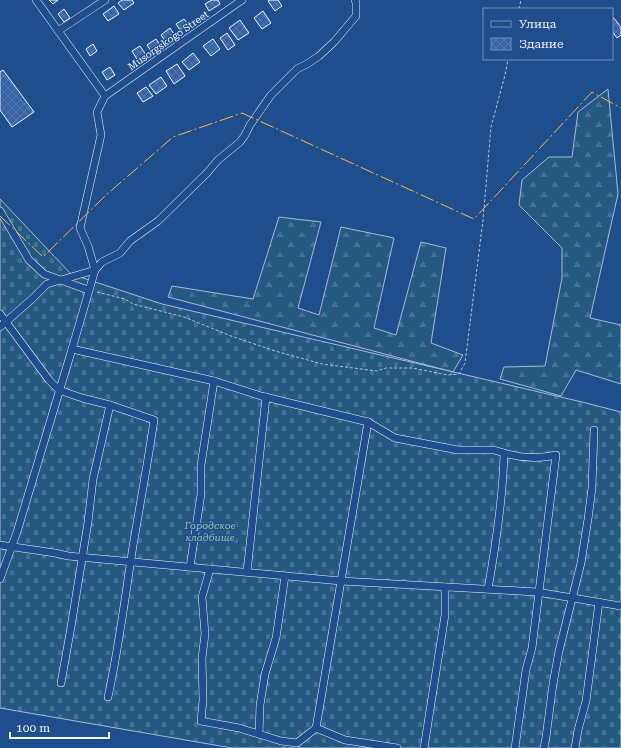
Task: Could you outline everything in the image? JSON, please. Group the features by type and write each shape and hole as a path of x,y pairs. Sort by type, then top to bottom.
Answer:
{"street":[{"path":"36,0 105,96 97,112 101,135 80,228 88,246 95,270"},
{"path":"58,31 104,0"},
{"name":"Musorgskogo Street","path":"105,96 242,0"},
{"path":"0,579 12,547 95,270 102,262 120,253 130,241 158,221 207,173 218,160 240,142 271,95 297,69 320,56 356,16 355,0"},
{"path":"0,211 30,260 44,274 88,290"},
{"path":"3,324 47,284 95,270"},
{"path":"0,314 3,324 59,390 154,420 116,659 108,697"},
{"path":"72,349 214,381 266,397 368,422 395,438 458,450 494,450 516,457 547,457 556,455 532,648 526,670 515,748"},
{"path":"190,567 201,494 201,465 214,381"},
{"path":"247,572 266,397"},
{"path":"61,683 83,557 93,479 110,405"},
{"path":"210,569 202,596 205,634 202,658 203,700 201,721 239,728 281,741 297,743 316,728 368,422"},
{"path":"544,748 553,684 581,563 588,520 592,488 594,430"},
{"path":"488,589 497,539 504,471 504,454"},
{"path":"0,546 131,562 341,581 539,592 621,606"},
{"path":"259,734 260,705 265,674 276,638 285,576"},
{"path":"424,748 445,616 445,587"},
{"path":"575,748 586,701 599,602"},
{"path":"316,728 345,740 397,748"}],"path":[{"path":"88,290 110,294 125,299 133,304 184,317 231,336 275,351 322,364 377,371 386,368 412,368 448,375 459,374 465,363 473,304 483,220 491,127 508,60"}],"green space":[{"path":"608,89 618,194 590,318 621,325 621,384 576,370 561,396 500,379 504,367 545,366 562,278 562,248 519,205 522,180 549,157 572,157 578,112"},
{"name":"Городское кладбище","path":"0,199 71,274 162,304 621,412 621,748 232,748 0,708"},
{"path":"279,217 321,222 298,308 319,315 341,227 394,238 374,328 396,335 421,242 446,248 431,343 463,355 453,372 168,297 172,286 253,299"}],"building":[{"path":"49,0 58,0 53,4"},
{"path":"122,0 132,0 134,3 124,10 118,3"},
{"path":"212,0 218,0 220,4 209,11 205,4"},
{"path":"278,0 282,6 275,11 268,1"},
{"path":"114,6 119,14 108,21 103,14"},
{"path":"64,9 70,18 64,22 58,14"},
{"path":"263,11 271,23 262,29 254,18"},
{"path":"613,17 621,27 621,35 617,38 613,32"},
{"path":"184,19 188,24 180,30 176,24"},
{"path":"240,20 249,33 238,40 229,28"},
{"path":"170,28 174,34 165,41 161,35"},
{"path":"227,33 235,45 228,50 220,38"},
{"path":"156,39 160,45 151,51 147,45"},
{"path":"213,39 220,49 211,56 203,46"},
{"path":"93,44 97,51 90,56 86,49"},
{"path":"140,46 146,55 138,61 132,51"},
{"path":"193,53 200,62 189,70 182,62"},
{"path":"177,64 185,76 174,84 166,71"},
{"path":"110,67 115,75 107,80 102,72"},
{"path":"3,70 34,112 12,127 0,110 0,72"},
{"path":"161,77 167,86 156,94 149,85"},
{"path":"146,87 153,96 143,102 137,93"}],"power":[{"path":"0,216 43,257 105,196 173,137 242,113 474,219 592,92 621,108"}]}
